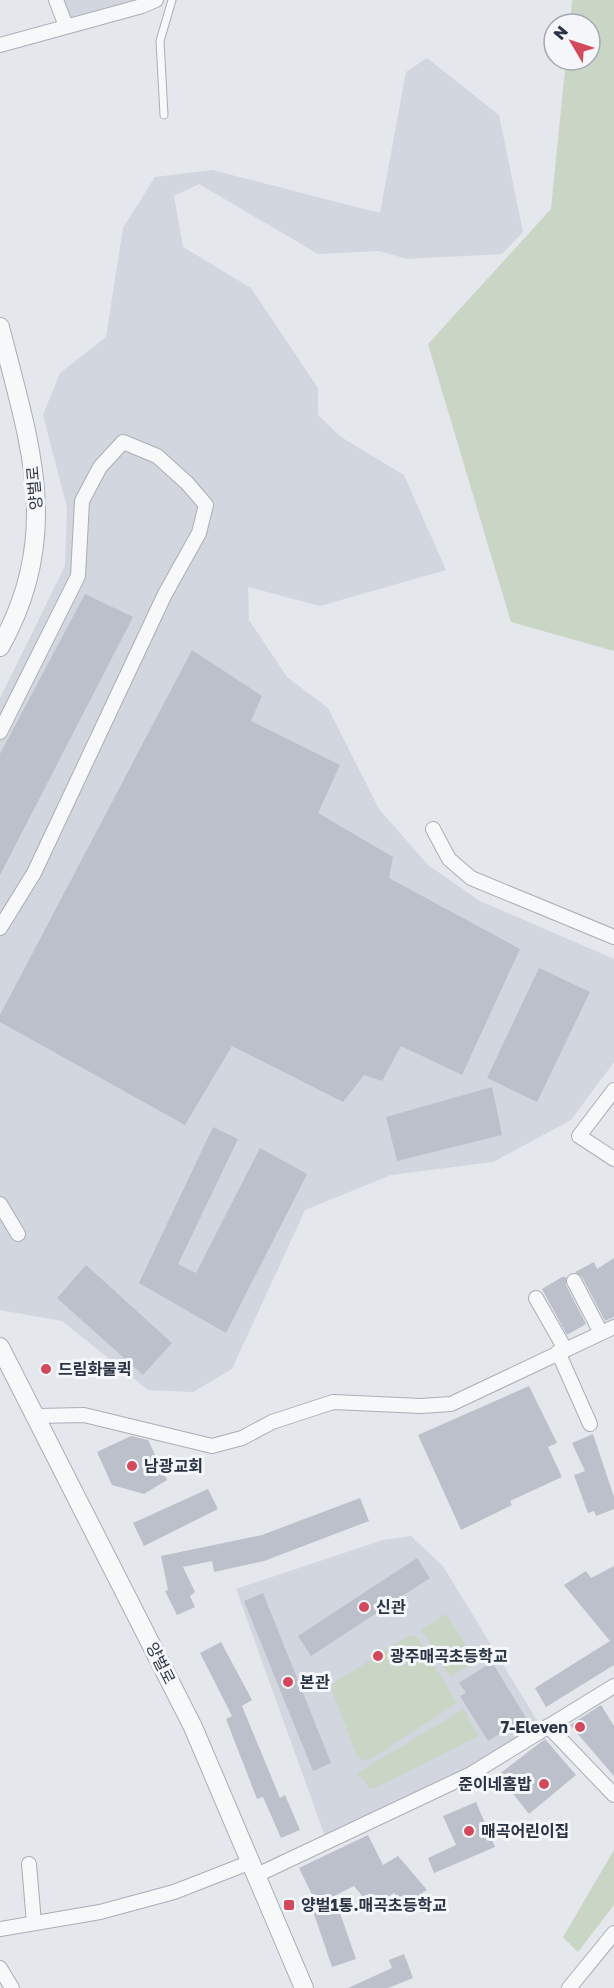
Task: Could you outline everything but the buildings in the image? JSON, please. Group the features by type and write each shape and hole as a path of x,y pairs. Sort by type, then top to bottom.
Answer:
{"street":[{"path":"56,0 66,26"},
{"path":"0,45 142,6 156,0"},
{"name":"양벌로","path":"0,327 31,455 38,509 30,576 21,603 0,646"},
{"path":"0,732 78,576 82,501 100,467 123,442 157,456 187,483 206,505 199,533 165,594 34,873 0,928"},
{"path":"433,829 449,859 471,878 614,937"},
{"path":"614,1090 579,1136 614,1159"},
{"path":"0,1204 18,1234"},
{"path":"574,1281 601,1333"},
{"path":"536,1298 562,1351 590,1424"},
{"path":"37,1416 84,1415 212,1446 243,1438 272,1422 333,1402 421,1406 451,1404 614,1327"},
{"name":"양벌로","path":"0,1347 193,1727 304,1988"},
{"path":"0,1929 100,1912 254,1868 471,1774 614,1686"},
{"path":"548,1726 614,1795"},
{"path":"29,1864 34,1923"},
{"path":"570,1988 614,1933"},
{"path":"0,1968 12,1988"}],"lane":[{"path":"164,115 160,40 172,0"}],"shaded area":[{"path":"61,0 136,1 73,19 67,15"},
{"path":"427,58 499,115 523,232 502,254 407,259 379,251 318,254 199,184 174,196 183,247 251,288 318,388 318,415 341,437 404,475 446,570 320,606 248,587 249,620 287,677 328,708 379,809 428,865 480,901 614,959 614,1062 571,1120 493,1162 391,1175 305,1210 232,1369 193,1392 148,1390 62,1321 0,1310 0,698 65,566 67,508 43,415 60,373 106,337 123,228 155,177 212,170 380,213 406,72"},
{"name":"광주매곡초등학교","path":"411,1536 443,1566 538,1722 471,1774 327,1842 236,1589 383,1540"}],"green space":[{"path":"572,0 614,0 614,651 511,622 428,344 551,209 565,72 602,72 602,12 571,12"},
{"path":"446,1614 476,1662 450,1677 421,1630"},
{"path":"410,1635 418,1638 457,1703 369,1760 362,1760 356,1755 331,1687"},
{"path":"464,1709 478,1736 375,1788 370,1788 357,1773"},
{"path":"614,1850 614,1905 578,1952 563,1937"}],"place":[{"name":"드림화물퀵","path":"46,1369"},
{"name":"남광교회","path":"132,1466"},
{"name":"신관","path":"364,1607"},
{"name":"광주매곡초등학교","path":"378,1656"},
{"name":"본관","path":"288,1682"},
{"name":"7-Eleven","path":"580,1727"},
{"name":"준이네홈밥","path":"544,1784"},
{"name":"매곡어린이집","path":"469,1831"},
{"name":"양벌1통.매곡초등학교","path":"289,1905"}]}
